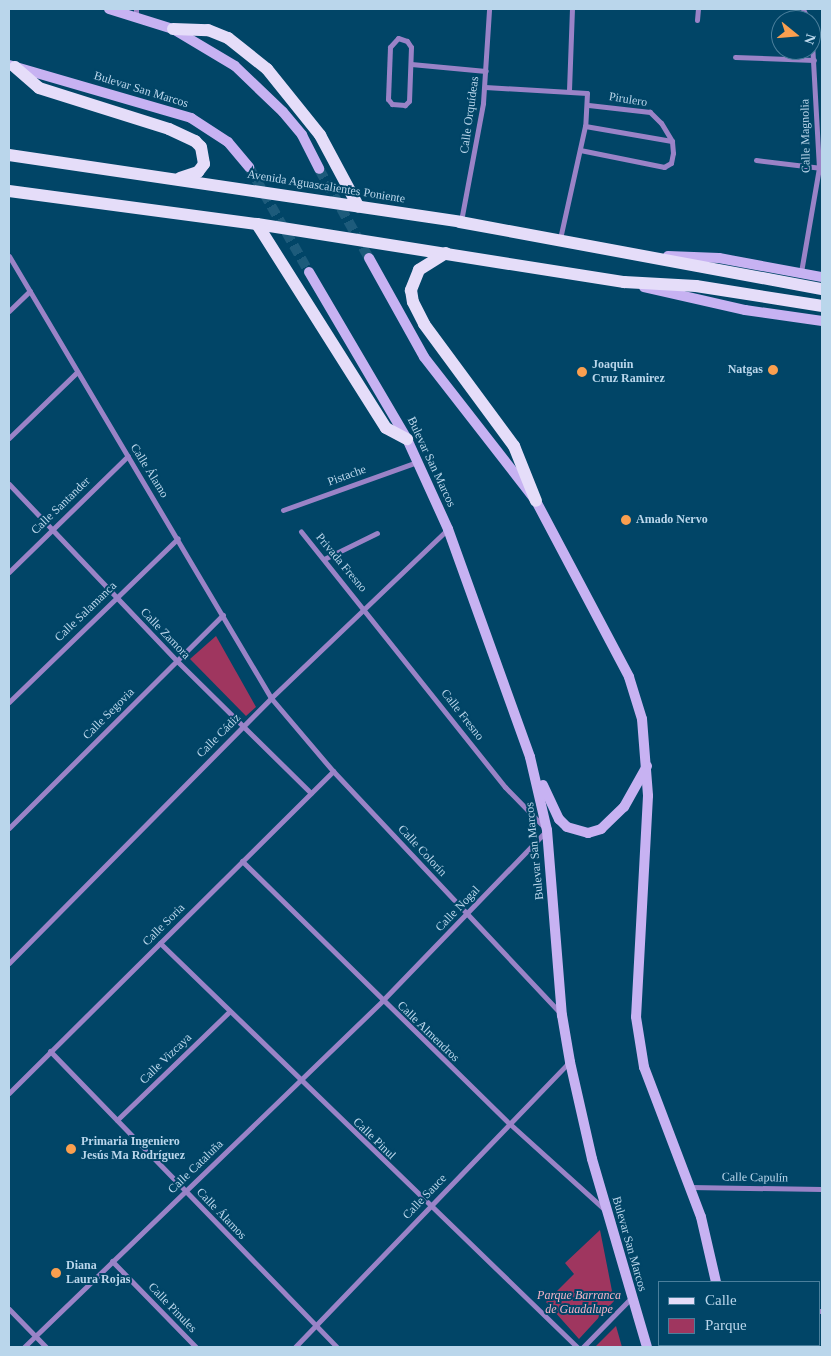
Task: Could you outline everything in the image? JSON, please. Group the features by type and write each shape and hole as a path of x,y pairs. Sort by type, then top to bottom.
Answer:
{"main road":[{"path":"173,29 208,30 228,38 266,69 320,135 358,206"},
{"path":"12,66 38,88 170,129 196,142 205,156 204,164 198,172 178,179"},
{"name":"Avenida Aguascalientes Poniente","path":"9,155 460,222 822,289"},
{"path":"9,192 256,224 624,282 730,291 822,306"},
{"path":"256,224 386,428 407,438"},
{"path":"446,253 419,270 411,290 413,302 424,324 514,446 536,501"}],"street":[{"path":"108,9 136,13 173,29 235,66 257,86 302,135 320,169"},
{"name":"Calle Orquídeas","path":"460,222 476,150 485,87 489,9"},
{"path":"569,90 572,9"},
{"path":"697,20 698,9"},
{"path":"398,38 407,41 411,47 411,64 408,104 388,103 392,42 398,38"},
{"path":"735,57 771,58"},
{"name":"Calle Magnolia","path":"801,272 821,168 814,60"},
{"path":"411,64 486,71"},
{"name":"Bulevar San Marcos","path":"12,66 191,118 228,142 249,167"},
{"path":"485,87 569,90 587,93 588,105 585,126 560,240"},
{"name":"Pirulero","path":"588,105 650,112 661,123 672,141"},
{"path":"580,150 664,167 671,163 672,141 585,126"},
{"path":"756,160 821,168"},
{"name":"Avenida Aguascalientes Poniente","path":"638,254 719,258 822,277"},
{"name":"Calle Álamo","path":"9,256 224,615 271,698"},
{"path":"369,258 424,357 536,501 629,677 642,720 648,765 636,1017 644,1067 701,1217 716,1281"},
{"name":"Bulevar San Marcos","path":"309,272 407,438 448,529 530,757 547,830 562,1015 570,1062 606,1211 647,1347"},
{"path":"624,282 702,301 822,321"},
{"path":"9,311 30,291"},
{"path":"9,438 77,372"},
{"name":"Calle Santander","path":"9,572 128,456"},
{"name":"Pistache","path":"283,510 417,462"},
{"name":"Calle Zamora","path":"9,484 177,661 311,793"},
{"name":"Calle Cádiz","path":"9,962 271,698 448,529"},
{"name":"Privada Fresno","path":"301,531 365,609"},
{"path":"324,560 377,533"},
{"name":"Calle Salamanca","path":"9,702 178,538"},
{"name":"Calle Fresno","path":"365,609 505,787 547,830"},
{"name":"Calle Segovia","path":"9,828 224,615"},
{"name":"Calle Colorín","path":"271,698 333,771 562,1015"},
{"path":"530,757 559,818 567,827 588,833 601,829 618,814 648,765"},
{"name":"Calle Soria","path":"9,1093 333,771"},
{"name":"Calle Nogal","path":"382,1000 547,830"},
{"name":"Calle Almendros","path":"242,861 510,1124 606,1211"},
{"name":"Calle Pinul","path":"160,943 429,1207 577,1347"},
{"name":"Calle Cataluña","path":"24,1347 382,1000"},
{"name":"Calle Vizcaya","path":"117,1120 229,1012"},
{"name":"Calle Álamos","path":"50,1051 337,1347"},
{"name":"Calle Sauce","path":"295,1347 570,1062"},
{"name":"Calle Capulín","path":"688,1187 822,1189"},
{"name":"Calle Pinules","path":"112,1262 196,1347"},
{"path":"584,1347 632,1298"},
{"path":"9,1309 46,1347"}],"green space":[{"path":"216,636 256,707 246,716 190,659"},
{"name":"Parque Barranca de Guadalupe","path":"600,1230 614,1301 579,1339 546,1302 574,1274 565,1263"},
{"path":"616,1326 622,1347 595,1347"}],"tunnel":[{"path":"249,167 309,272"},
{"path":"319,169 369,258"}],"place":[{"name":"Natgas","path":"773,370"},
{"name":"Joaquin Cruz Ramirez","path":"582,372"},
{"name":"Amado Nervo","path":"626,520"},
{"name":"Primaria Ingeniero Jesús Ma Rodríguez","path":"71,1149"},
{"name":"Diana Laura Rojas","path":"56,1273"}]}
